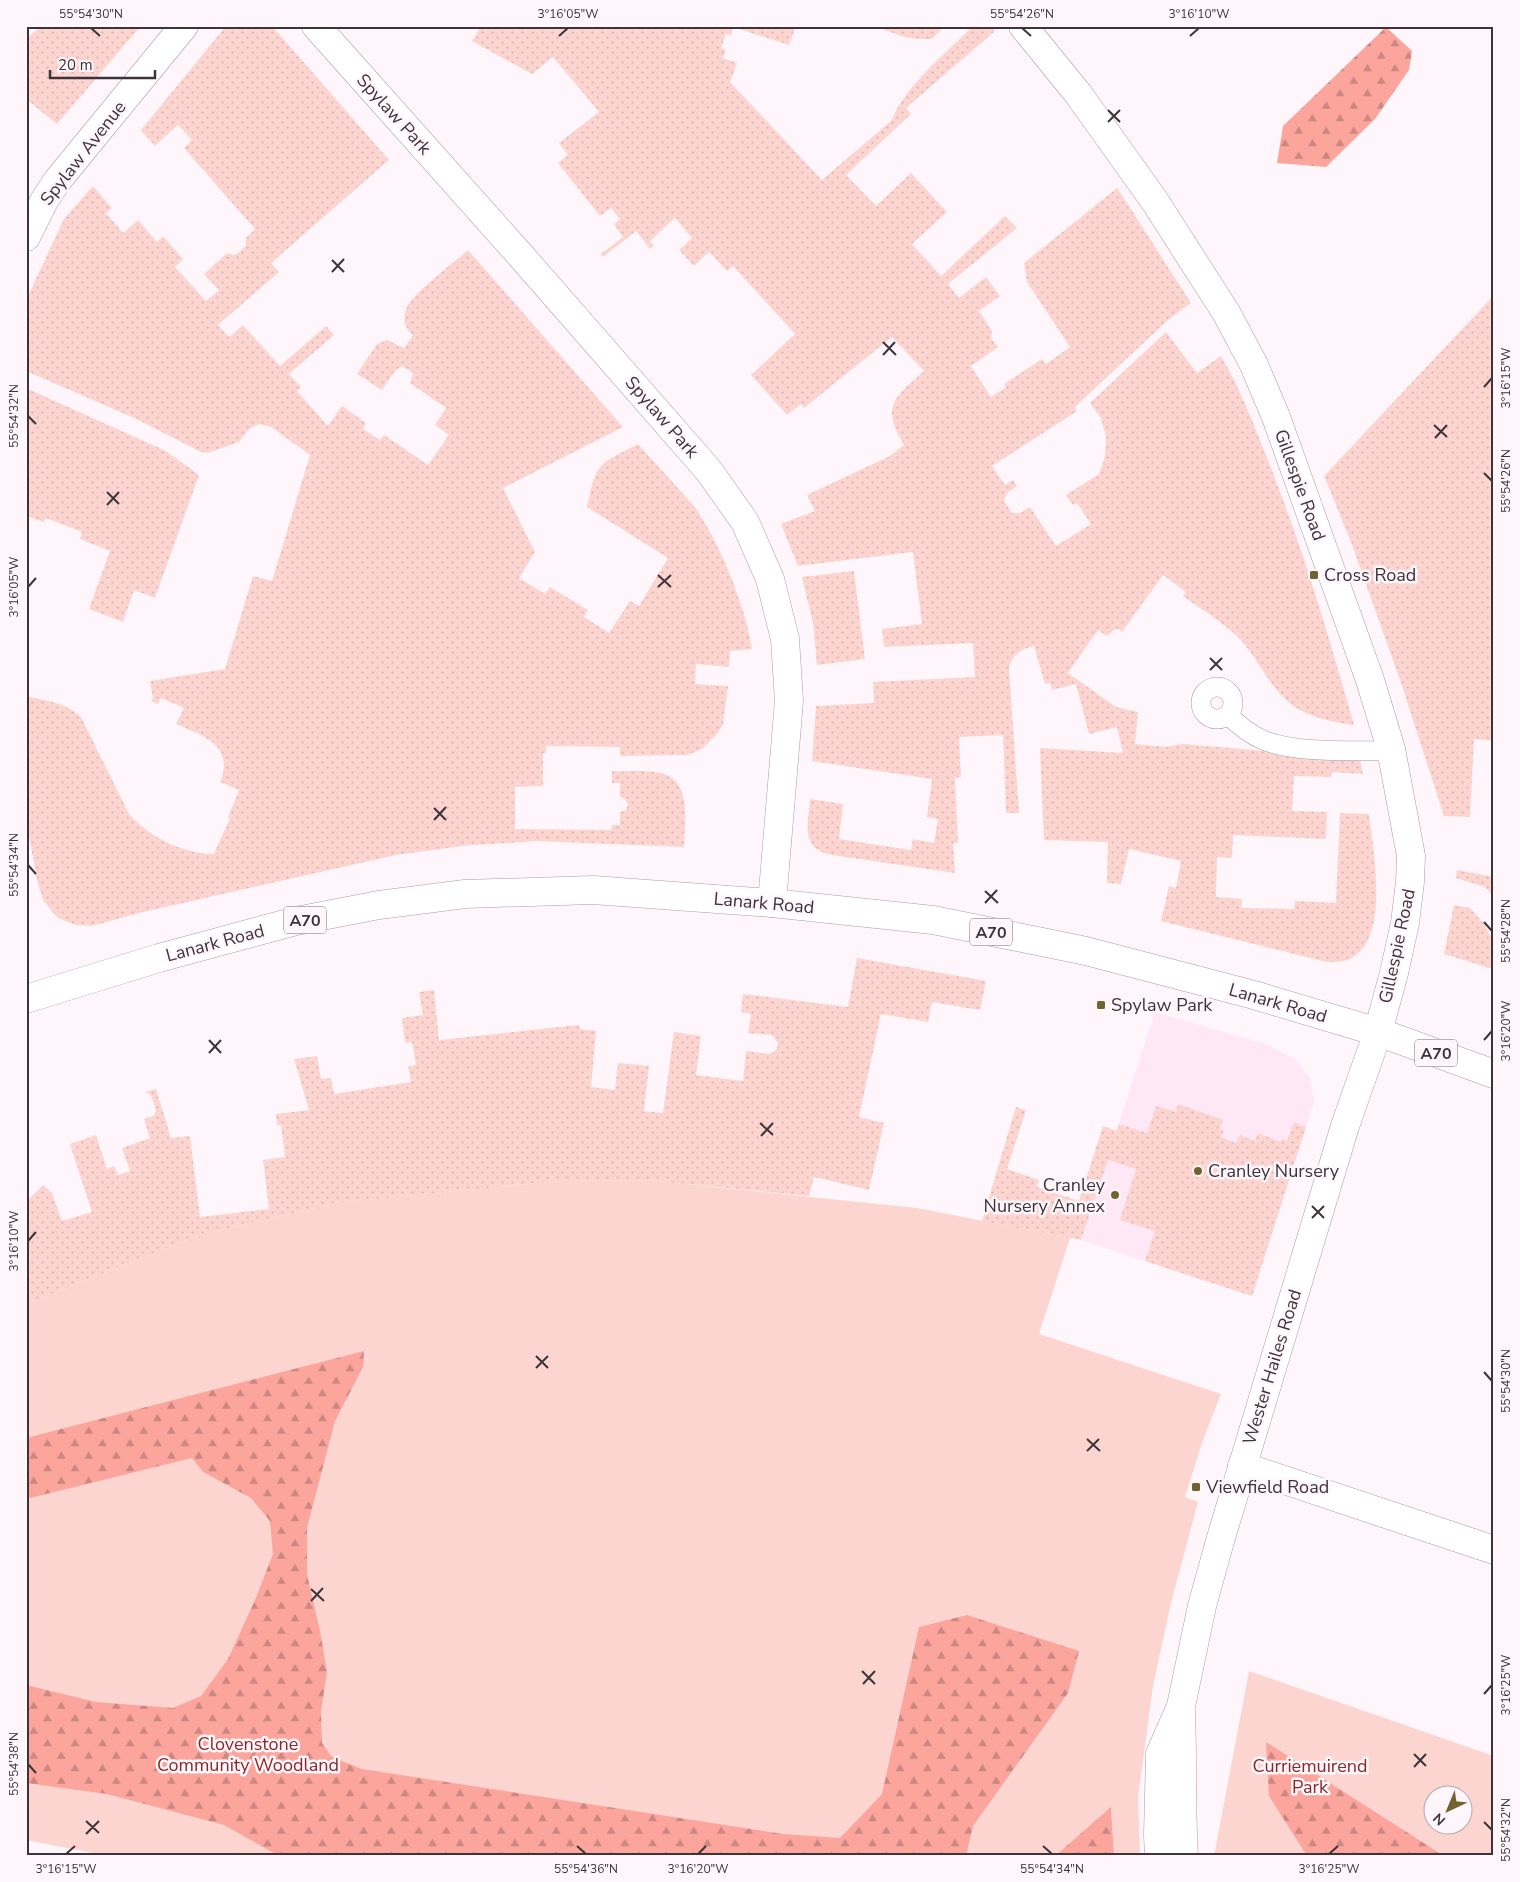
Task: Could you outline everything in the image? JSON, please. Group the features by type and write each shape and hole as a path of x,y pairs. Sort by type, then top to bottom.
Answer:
{"main road":[{"name":"Spylaw Avenue","path":"26,237 44,201 57,181 184,26"},
{"name":"Spylaw Park","path":"316,26 516,250 709,471 744,522 770,579 785,639 789,701 772,903"},
{"name":"Gillespie Road","path":"1023,26 1079,95 1154,200 1227,314 1254,365 1276,417 1370,680 1391,750 1411,856 1405,923 1394,974 1378,1032"},
{"name":"Lanark Road","path":"26,999 159,958 296,922 380,905 464,894 593,890 772,903 933,920 1086,951 1254,995 1378,1032 1494,1074"},
{"name":"Wester Hailes Road","path":"1159,1856 1160,1754 1180,1706 1202,1606 1242,1466 1345,1126 1378,1032"},
{"path":"1242,1466 1494,1550"},
{"name":"Wester Hailes Road","path":"1180,1706 1183,1762 1182,1821 1184,1856"}],"lane":[{"path":"1228,715 1242,728 1263,740 1283,745 1312,749 1391,750"}],"shaded area":[{"name":"Cranley Nursery","path":"1155,1012 1266,1044 1295,1059 1310,1078 1314,1102 1252,1296 1081,1240"}],"green space":[{"path":"42,26 141,26 57,124 26,99 26,39"},
{"path":"226,26 272,26 389,160 271,263 279,272 218,325 229,337 243,325 280,366 326,326 334,335 289,374 301,387 297,391 328,426 342,406 366,423 363,429 380,440 384,435 428,465 449,435 435,425 446,408 410,383 413,373 402,366 394,372 382,390 357,374 377,344 387,340 404,348 413,335 406,326 404,319 407,307 417,294 468,250 623,427 503,488 535,552 519,578 545,594 550,587 588,610 584,617 609,633 630,601 639,606 668,558 587,507 593,481 601,466 614,456 638,444 695,507 704,521 722,556 738,595 752,649 730,651 729,667 696,664 695,684 728,686 723,724 718,733 702,749 688,755 620,756 620,747 546,746 546,753 543,753 543,786 515,787 515,829 611,830 612,825 620,825 620,812 626,810 628,804 625,799 620,797 620,783 612,783 612,771 650,771 667,775 676,782 681,790 684,801 684,847 537,841 462,846 396,855 139,913 92,926 76,925 60,919 43,900 38,884 26,820 26,696 62,705 81,717 129,814 138,823 167,843 190,851 214,854 230,818 228,817 239,790 220,782 224,769 223,759 220,751 214,744 206,738 176,724 184,708 161,698 158,704 151,701 153,698 150,681 225,669 253,576 272,581 310,455 271,427 259,424 249,429 239,442 208,453 201,452 132,417 26,371 26,300 64,219 93,186 112,208 106,213 123,233 138,220 157,242 163,236 183,259 175,267 206,301 219,290 204,274 227,253 235,255 246,246 246,238 255,229 184,148 192,140 178,125 155,146 141,130"},
{"path":"481,26 796,26 789,45 733,27 731,35 726,34 721,48 726,50 723,58 737,63 730,82 822,180 892,120 906,95 916,82 973,26 991,26 995,31 906,108 911,114 846,175 876,206 911,173 947,212 912,244 941,276 1005,216 1017,228 948,284 959,298 986,277 1000,296 979,311 992,331 991,338 998,347 971,366 991,397 1006,387 1004,384 1042,359 1046,364 1070,347 1027,282 1024,263 1117,188 1125,200 1191,303 1168,320 1075,407 1077,411 992,466 1005,485 1013,480 1017,486 1007,493 1004,501 1012,513 1020,513 1030,507 1056,546 1091,524 1077,503 1073,505 1066,495 1099,474 1105,456 1106,437 1101,418 1090,403 1166,332 1197,373 1221,356 1234,379 1278,486 1324,622 1354,725 1316,717 1290,704 1266,676 1251,652 1239,638 1183,596 1186,592 1163,575 1122,632 1119,629 1114,630 1107,636 1098,630 1068,673 1116,707 1138,712 1135,744 1166,747 1183,744 1360,759 1363,774 1332,772 1331,777 1294,776 1292,811 1327,812 1326,839 1233,835 1232,858 1217,857 1216,897 1242,899 1241,908 1294,909 1295,901 1336,903 1340,813 1369,814 1375,869 1375,912 1372,930 1364,946 1353,957 1344,961 1327,962 1161,921 1169,886 1176,888 1181,861 1129,849 1121,884 1107,883 1108,842 1044,840 1040,748 1123,753 1117,727 1089,734 1076,684 1052,690 1050,683 1045,684 1034,646 1017,653 1009,669 1019,813 1006,813 1003,735 959,737 961,777 955,778 958,843 953,843 955,873 832,855 822,852 815,847 810,841 808,834 810,799 843,804 839,839 911,850 913,839 934,843 938,819 927,817 932,779 812,761 816,706 874,703 873,682 975,677 973,643 884,647 882,629 922,624 913,552 798,566 781,524 815,511 807,495 890,456 904,445 893,421 892,411 894,403 905,388 924,371 892,337 804,408 801,404 787,415 751,375 795,334 733,266 727,271 709,252 694,266 679,250 692,238 675,218 650,241 654,246 650,249 636,231 603,257 601,254 623,237 614,224 620,219 611,208 600,216 558,163 568,155 559,143 599,112 553,57 532,74 472,41"},
{"path":"874,26 945,26 932,39 915,39"},
{"path":"1386,27 1412,51 1409,70 1375,119 1326,167 1277,163 1283,126"},
{"path":"1494,295 1494,741 1474,739 1470,817 1444,816 1400,680 1351,542 1324,476"},
{"path":"26,388 166,451 199,475 155,598 134,590 123,622 89,609 110,551 80,539 82,532 46,518 44,522 26,516"},
{"path":"854,571 865,659 817,665 813,623 802,577"},
{"path":"1457,870 1494,877 1494,897 1485,887 1456,878"},
{"path":"1454,905 1470,908 1485,925 1494,944 1493,969 1444,954"},
{"path":"857,958 986,981 980,1010 932,1002 928,1022 881,1014 859,1117 884,1123 869,1190 814,1177 809,1196 655,1181 568,1180 336,1203 199,1235 26,1304 26,1200 43,1185 52,1193 62,1221 92,1212 70,1144 96,1135 107,1169 114,1166 118,1175 130,1171 122,1148 150,1138 144,1119 154,1116 156,1110 151,1095 145,1092 156,1089 171,1138 190,1136 200,1217 269,1209 263,1160 285,1157 281,1125 277,1125 276,1114 309,1110 294,1059 317,1056 321,1079 331,1078 334,1094 411,1082 408,1066 416,1065 412,1042 405,1043 402,1018 423,1015 419,992 434,990 439,1040 579,1025 580,1029 596,1031 591,1087 615,1090 618,1063 649,1066 644,1111 663,1113 674,1032 701,1036 696,1075 743,1081 746,1051 770,1054 777,1049 778,1043 772,1035 748,1033 751,1014 741,1012 743,994 848,1007"},
{"path":"1178,1104 1223,1120 1220,1129 1224,1130 1221,1137 1236,1143 1240,1135 1255,1141 1258,1133 1281,1142 1282,1139 1287,1141 1294,1122 1306,1127 1252,1296 1145,1261 1155,1231 1120,1220 1136,1169 1108,1160 1081,1240 982,1221 1016,1107 1026,1110 1007,1169 1039,1180 1037,1187 1079,1201 1103,1126 1117,1131 1119,1124 1147,1133 1156,1106 1176,1112"},
{"path":"568,1180 655,1181 917,1208 1070,1238 1039,1334 1221,1394 1203,1440 1185,1497 1198,1502 1171,1603 1153,1686 1138,1798 1140,1856 1114,1856 1111,1808 1055,1856 108,1856 26,1840 26,1304 199,1235 336,1203"},
{"name":"Clovenstone Community Woodland","path":"364,1351 363,1367 335,1421 307,1528 307,1574 327,1672 321,1711 322,1743 332,1757 362,1769 783,1834 840,1838 882,1794 919,1627 967,1615 1079,1651 1068,1693 973,1826 966,1856 279,1856 224,1825 107,1794 26,1783 26,1685 96,1702 173,1708 201,1696 228,1659 255,1600 273,1554 270,1521 251,1498 203,1472 192,1458 26,1499 26,1438"},
{"name":"Curriemuirend Park","path":"1249,1671 1494,1756 1494,1856 1214,1856"},
{"path":"1266,1742 1444,1856 1307,1856 1269,1796"},
{"path":"1111,1807 1114,1856 1055,1856"}],"place":[{"name":"Cross Road","path":"1314,575"},
{"name":"Spylaw Park","path":"1101,1005"},
{"name":"Cranley Nursery","path":"1198,1171"},
{"name":"Cranley Nursery Annex","path":"1115,1195"},
{"name":"Viewfield Road","path":"1196,1487"}]}
